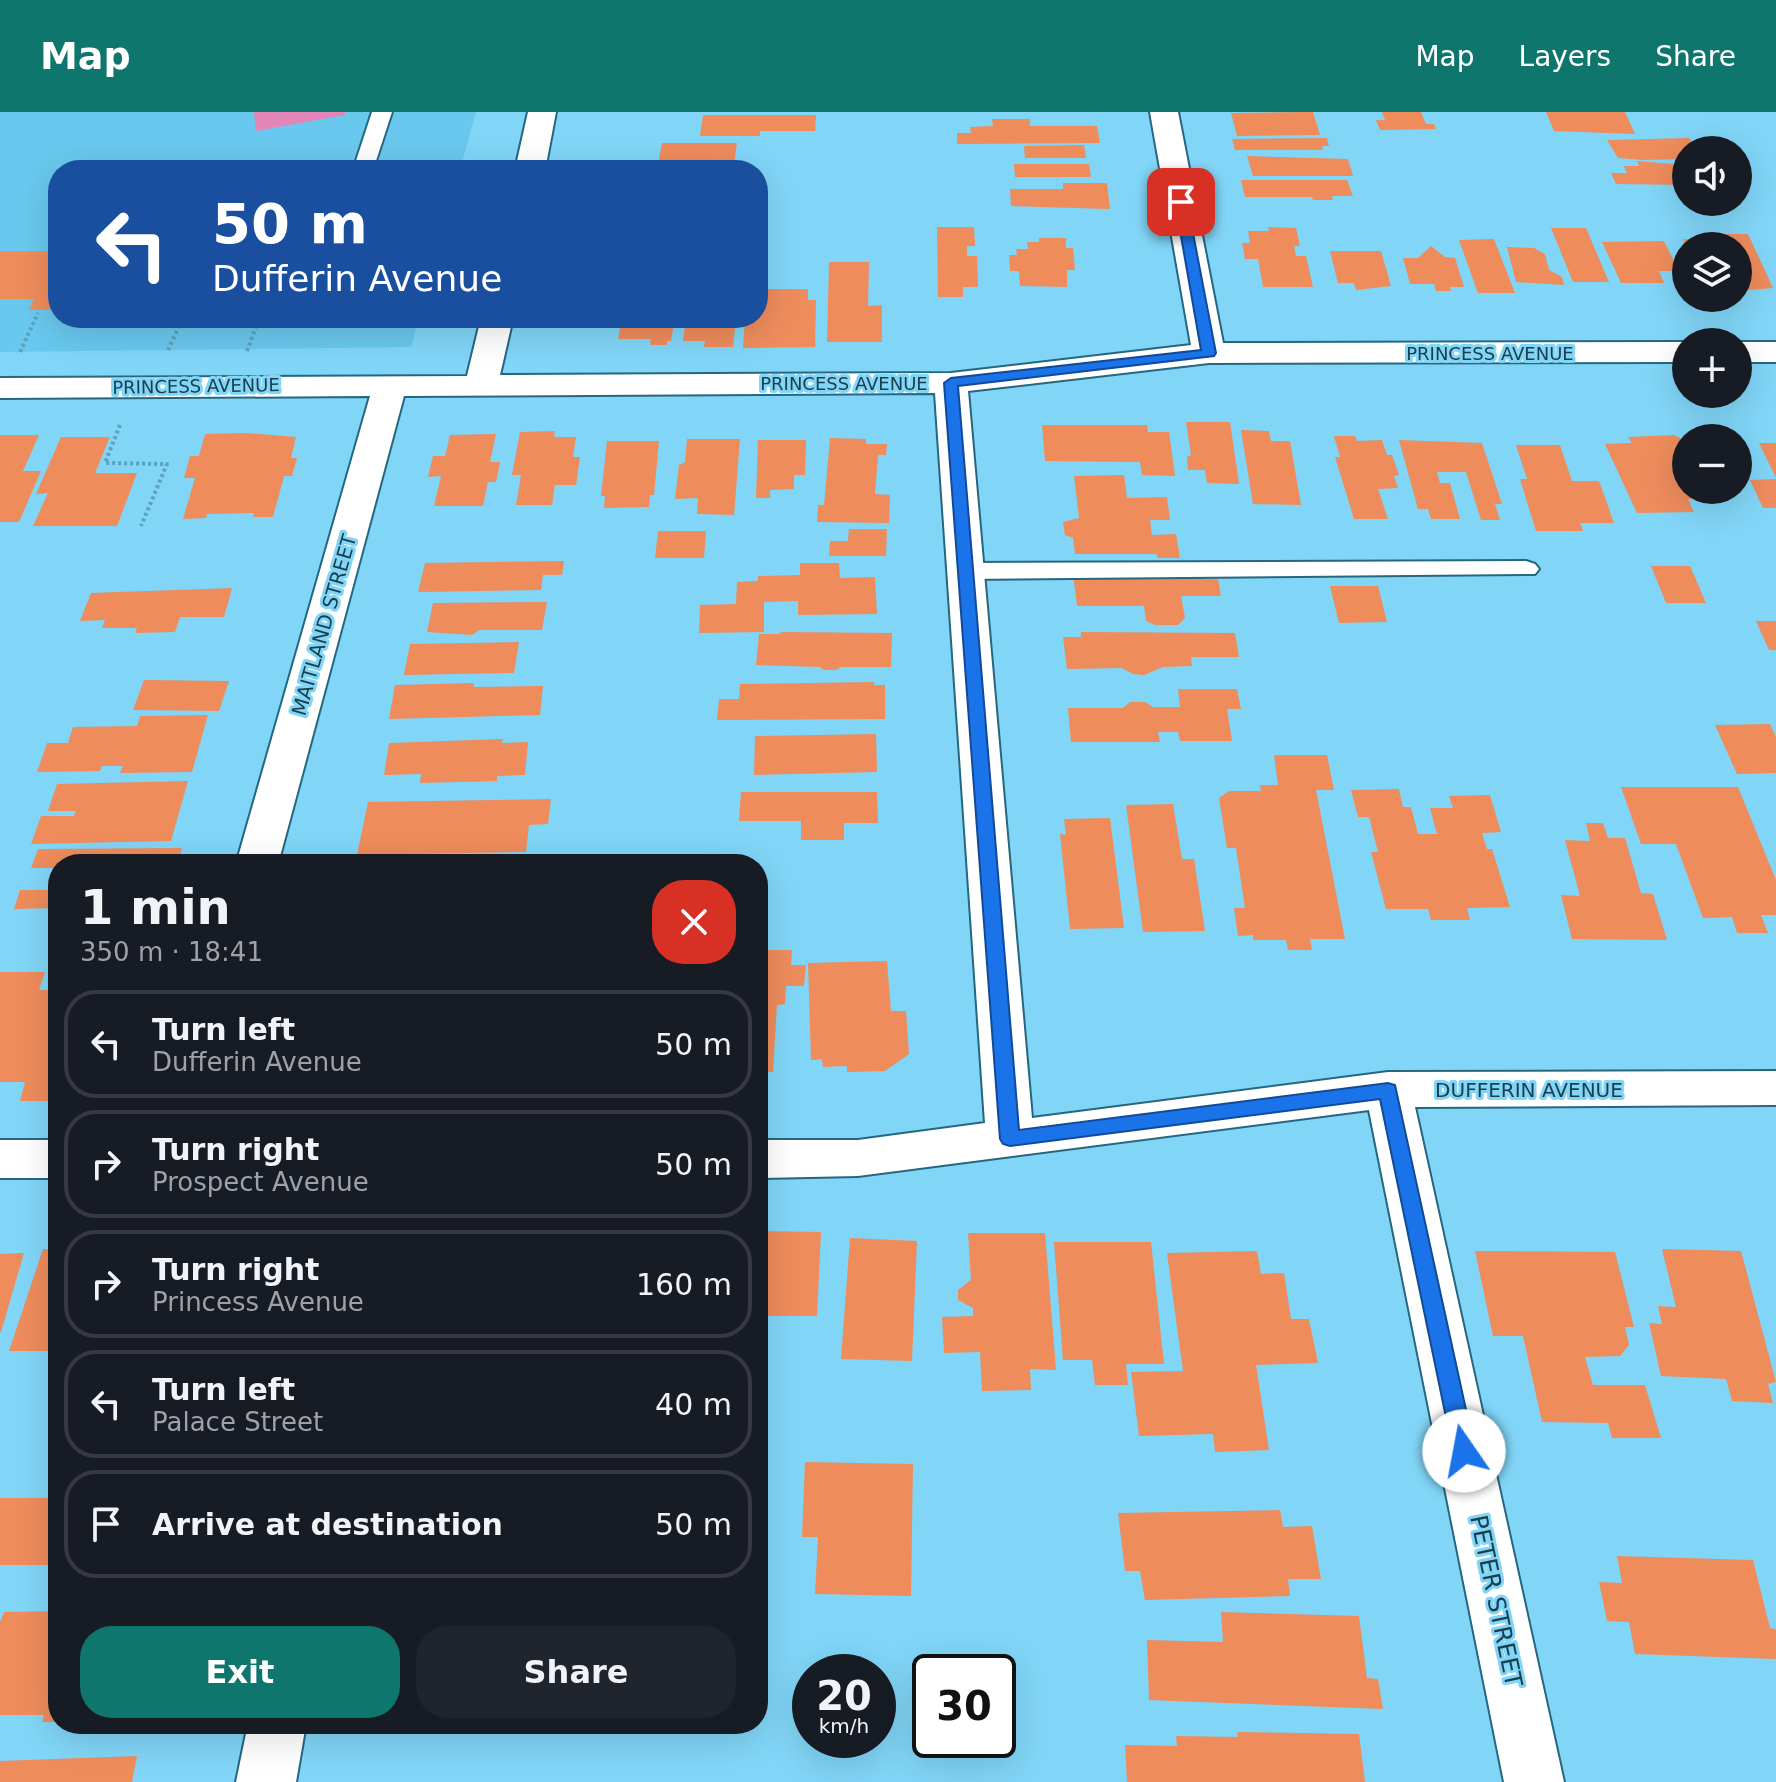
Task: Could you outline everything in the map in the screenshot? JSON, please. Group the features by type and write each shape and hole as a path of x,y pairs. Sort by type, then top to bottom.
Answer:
{"street":[{"path":"532,160 542,112"},
{"path":"1164,112 1209,353"},
{"path":"481,385 495,328"},
{"name":"PRINCESS AVENUE","path":"0,388 951,383 1209,353 1672,352"},
{"path":"1752,352 1776,352"},
{"path":"951,383 1010,1139"},
{"name":"MAITLAND STREET","path":"260,854 390,386"},
{"name":"DUFFERIN AVENUE","path":"768,1159 858,1158 1388,1090 1776,1088"},
{"name":"PETER STREET","path":"1388,1090 1534,1782"},
{"path":"0,1159 48,1159"},
{"path":"266,1782 275,1734"}],"lane":[{"path":"366,160 382,112"},
{"path":"965,571 1526,569"}],"path":[{"path":"136,387 105,463 167,464 141,526"}],"shaded area":[{"path":"0,112 476,112 463,160 48,160 48,328 416,328 411,347 0,352"},
{"path":"254,112 345,112 345,115 256,131"}],"building":[{"path":"1313,112 1320,135 1237,136 1231,113"},
{"path":"1382,112 1421,112 1426,124 1434,124 1436,129 1380,130 1376,120 1385,120"},
{"path":"1546,112 1625,112 1635,134 1554,131"},
{"path":"703,115 816,115 815,131 760,131 760,136 700,136"},
{"path":"992,119 1030,119 1030,126 1097,126 1100,143 957,144 957,133 971,133 970,127 993,126"},
{"path":"1327,138 1329,146 1322,146 1323,150 1235,150 1232,139"},
{"path":"1672,138 1672,159 1618,158 1607,140"},
{"path":"662,143 737,143 735,160 659,160"},
{"path":"1084,145 1086,158 1025,158 1024,146"},
{"path":"1247,156 1348,159 1353,176 1253,176"},
{"path":"1637,161 1672,164 1672,185 1616,184 1611,173 1627,173 1624,166 1639,166"},
{"path":"1014,164 1089,164 1091,177 1015,177"},
{"path":"1241,180 1347,180 1353,196 1332,196 1333,200 1245,197"},
{"path":"1063,183 1107,183 1110,209 1011,206 1010,189 1063,189"},
{"path":"937,227 974,227 975,246 967,246 967,256 977,256 978,287 963,287 963,297 938,297"},
{"path":"1268,227 1296,228 1300,246 1294,246 1296,256 1306,256 1313,287 1263,287 1258,259 1245,259 1242,243 1250,243 1248,231 1269,231"},
{"path":"1551,228 1586,228 1609,282 1573,282"},
{"path":"1039,238 1066,238 1066,248 1073,248 1075,270 1067,270 1067,287 1020,286 1019,271 1010,271 1009,255 1017,255 1016,249 1028,249 1027,242 1039,242"},
{"path":"1494,239 1515,293 1478,293 1459,240"},
{"path":"1664,241 1672,257 1672,271 1659,271 1664,283 1621,283 1602,242"},
{"path":"1752,243 1773,288 1752,290"},
{"path":"1431,246 1445,257 1455,258 1464,287 1436,291 1434,284 1410,284 1403,258 1418,258"},
{"path":"1507,247 1534,248 1545,254 1549,270 1562,277 1564,285 1516,282"},
{"path":"0,251 48,251 48,310 29,310 34,299 0,299"},
{"path":"1330,251 1381,251 1391,286 1356,290 1354,283 1338,283"},
{"path":"829,262 869,262 868,306 882,305 882,342 827,342"},
{"path":"768,289 808,289 808,300 816,300 815,347 743,348 744,328 768,328"},
{"path":"620,328 673,328 667,345 650,345 651,339 618,339"},
{"path":"685,328 735,328 733,347 704,347 705,341 683,341"},
{"path":"1186,422 1230,422 1239,484 1207,483 1205,470 1188,470 1187,457 1191,455"},
{"path":"1042,425 1147,425 1148,432 1169,432 1175,476 1142,475 1140,462 1045,461"},
{"path":"1241,430 1269,431 1271,441 1290,441 1301,505 1253,504"},
{"path":"555,431 554,437 576,437 573,457 580,457 576,485 555,485 552,505 516,505 521,475 512,475 520,432"},
{"path":"205,434 296,437 291,458 297,458 292,476 284,476 273,517 253,517 254,513 207,514 206,518 183,519 195,478 184,478 190,456 199,456"},
{"path":"496,434 490,462 500,462 496,482 488,482 483,506 434,506 441,476 428,477 433,456 445,456 450,435"},
{"path":"0,435 39,435 23,471 41,471 19,522 0,522"},
{"path":"1672,435 1672,504 1690,504 1694,512 1637,513 1605,444 1632,443 1628,437"},
{"path":"1334,436 1355,436 1357,441 1382,440 1387,455 1392,455 1399,475 1394,476 1398,488 1378,489 1388,519 1354,519 1335,457 1340,457"},
{"path":"61,437 110,437 95,473 137,473 117,526 33,526 48,493 36,494"},
{"path":"830,438 866,439 866,444 887,444 886,455 878,455 875,494 890,495 889,523 817,522 818,505 824,505"},
{"path":"687,439 740,439 734,515 697,514 698,498 675,499 679,465 685,462"},
{"path":"758,440 806,440 805,475 794,475 794,489 770,490 770,498 756,498"},
{"path":"1399,440 1482,443 1502,504 1495,504 1500,520 1481,520 1466,472 1437,472 1440,483 1450,483 1460,519 1431,519 1428,509 1418,509"},
{"path":"607,441 659,441 654,495 650,495 649,507 604,508 605,496 601,496"},
{"path":"1759,443 1776,443 1776,478"},
{"path":"1516,445 1560,445 1572,481 1599,481 1614,523 1580,523 1583,531 1536,531 1520,479 1527,479"},
{"path":"1124,475 1127,498 1167,497 1170,520 1150,520 1152,535 1176,534 1180,558 1158,558 1156,554 1075,554 1073,538 1065,535 1063,522 1079,518 1074,476"},
{"path":"1776,479 1776,508 1763,508 1752,480"},
{"path":"849,529 887,529 886,556 829,556 830,541 848,541"},
{"path":"658,531 706,531 704,558 655,558"},
{"path":"564,561 562,575 543,575 541,590 418,592 425,563"},
{"path":"800,563 839,563 840,578 875,577 877,614 798,615 798,601 764,602 764,632 699,633 700,605 736,604 737,582 758,581 758,576 800,575"},
{"path":"1651,566 1690,566 1706,603 1666,603"},
{"path":"1201,573 1202,579 1218,579 1221,596 1181,596 1185,618 1178,625 1155,625 1146,621 1144,606 1077,606 1073,574"},
{"path":"1330,586 1378,586 1387,622 1339,623"},
{"path":"232,588 224,617 180,617 175,632 135,633 137,628 102,628 105,620 80,621 91,593"},
{"path":"547,602 542,630 479,630 472,635 427,632 433,603"},
{"path":"1756,621 1776,621 1776,650 1769,650"},
{"path":"1081,632 1235,633 1239,657 1191,657 1192,666 1163,667 1144,675 1122,668 1067,669 1063,637 1081,637"},
{"path":"892,633 891,667 824,670 820,667 756,665 759,634"},
{"path":"519,642 514,673 404,675 410,644"},
{"path":"144,680 229,681 219,711 133,710"},
{"path":"874,682 874,685 885,685 885,719 717,720 719,699 739,699 740,684"},
{"path":"474,683 474,687 543,686 540,715 389,719 395,685"},
{"path":"1178,689 1237,689 1241,709 1227,709 1232,741 1180,741 1178,732 1158,732 1160,742 1071,742 1068,708 1123,708 1130,702 1145,702 1153,707 1180,707"},
{"path":"208,715 192,772 120,773 123,766 102,766 100,771 37,772 47,743 68,743 73,727 137,726 140,716"},
{"path":"1770,724 1776,737 1776,773 1737,774 1715,725"},
{"path":"876,734 877,772 754,775 755,736"},
{"path":"503,739 502,743 528,742 525,775 497,776 497,781 420,783 421,774 384,775 389,743"},
{"path":"1274,755 1327,755 1334,790 1316,790 1345,939 1310,939 1312,950 1288,950 1286,940 1253,940 1253,935 1238,936 1234,908 1245,908 1236,848 1227,848 1219,798 1229,791 1261,791 1260,785 1278,785"},
{"path":"188,781 171,841 31,844 41,816 74,816 76,811 48,811 57,784"},
{"path":"1621,787 1738,787 1776,880 1776,915 1761,915 1768,933 1737,933 1732,917 1703,918 1676,844 1641,844"},
{"path":"1399,789 1403,807 1411,807 1418,834 1437,834 1430,808 1453,808 1449,796 1490,795 1501,832 1482,833 1487,849 1492,849 1510,907 1467,908 1470,920 1431,920 1428,909 1386,909 1371,852 1378,852 1369,817 1358,817 1351,790"},
{"path":"741,792 877,792 878,823 844,823 844,840 801,840 801,821 739,821"},
{"path":"551,799 548,824 529,825 526,852 357,854 368,802"},
{"path":"1173,804 1182,859 1194,859 1205,931 1143,932 1126,805"},
{"path":"1110,818 1124,928 1070,929 1060,834 1066,835 1064,819"},
{"path":"1586,823 1603,823 1608,838 1625,838 1641,893 1653,894 1667,940 1572,939 1561,895 1580,896 1565,840 1590,841"},
{"path":"182,848 180,854 48,854 48,868 31,868 38,849"},
{"path":"20,890 48,890 48,908 14,909"},
{"path":"768,950 792,950 791,965 806,965 804,986 786,986 785,1004 777,1005 773,1072 768,1072"},
{"path":"887,961 891,1011 906,1011 909,1054 885,1071 847,1072 847,1066 823,1067 822,1059 811,1060 808,963"},
{"path":"0,972 45,972 39,990 48,990 48,1101 20,1101 25,1082 0,1082"},
{"path":"768,1231 821,1232 817,1316 768,1316"},
{"path":"968,1233 1045,1233 1056,1370 1030,1369 1031,1390 982,1391 980,1352 944,1353 942,1317 973,1316 973,1308 958,1300 958,1290 971,1280"},
{"path":"850,1238 917,1241 912,1361 841,1359"},
{"path":"1054,1242 1151,1242 1164,1364 1126,1364 1128,1385 1095,1385 1092,1360 1063,1360"},
{"path":"43,1249 48,1249 48,1351 9,1351"},
{"path":"1662,1249 1741,1251 1776,1382 1768,1384 1773,1403 1732,1401 1726,1379 1661,1376 1649,1323 1662,1324 1658,1306 1676,1307"},
{"path":"1257,1251 1261,1274 1284,1273 1291,1319 1309,1319 1318,1363 1256,1365 1269,1450 1215,1452 1213,1434 1139,1436 1131,1372 1183,1371 1167,1253"},
{"path":"1475,1251 1615,1252 1634,1327 1625,1327 1629,1345 1620,1356 1585,1357 1593,1385 1645,1385 1661,1438 1612,1438 1608,1423 1542,1422 1523,1336 1493,1336"},
{"path":"24,1253 1,1332 0,1332 0,1254"},
{"path":"805,1462 913,1464 911,1596 815,1594 818,1537 802,1537"},
{"path":"0,1498 48,1498 48,1565 0,1565"},
{"path":"1280,1510 1283,1527 1312,1526 1321,1579 1288,1579 1290,1596 1145,1600 1140,1571 1125,1571 1118,1513"},
{"path":"1617,1556 1753,1560 1770,1628 1776,1629 1776,1659 1635,1654 1629,1622 1607,1621 1599,1582 1622,1583"},
{"path":"48,1611 48,1722 42,1722 44,1715 0,1715 0,1622 4,1612"},
{"path":"1221,1612 1359,1616 1367,1678 1378,1679 1383,1709 1149,1700 1147,1640 1223,1642"},
{"path":"1237,1732 1359,1734 1365,1782 1127,1782 1125,1745 1177,1746 1176,1736 1238,1737"},
{"path":"137,1756 132,1782 0,1782 0,1761"}],"route":[{"path":"1181,202 1209,353 951,383 1010,1139 1388,1090 1464,1451"}]}
